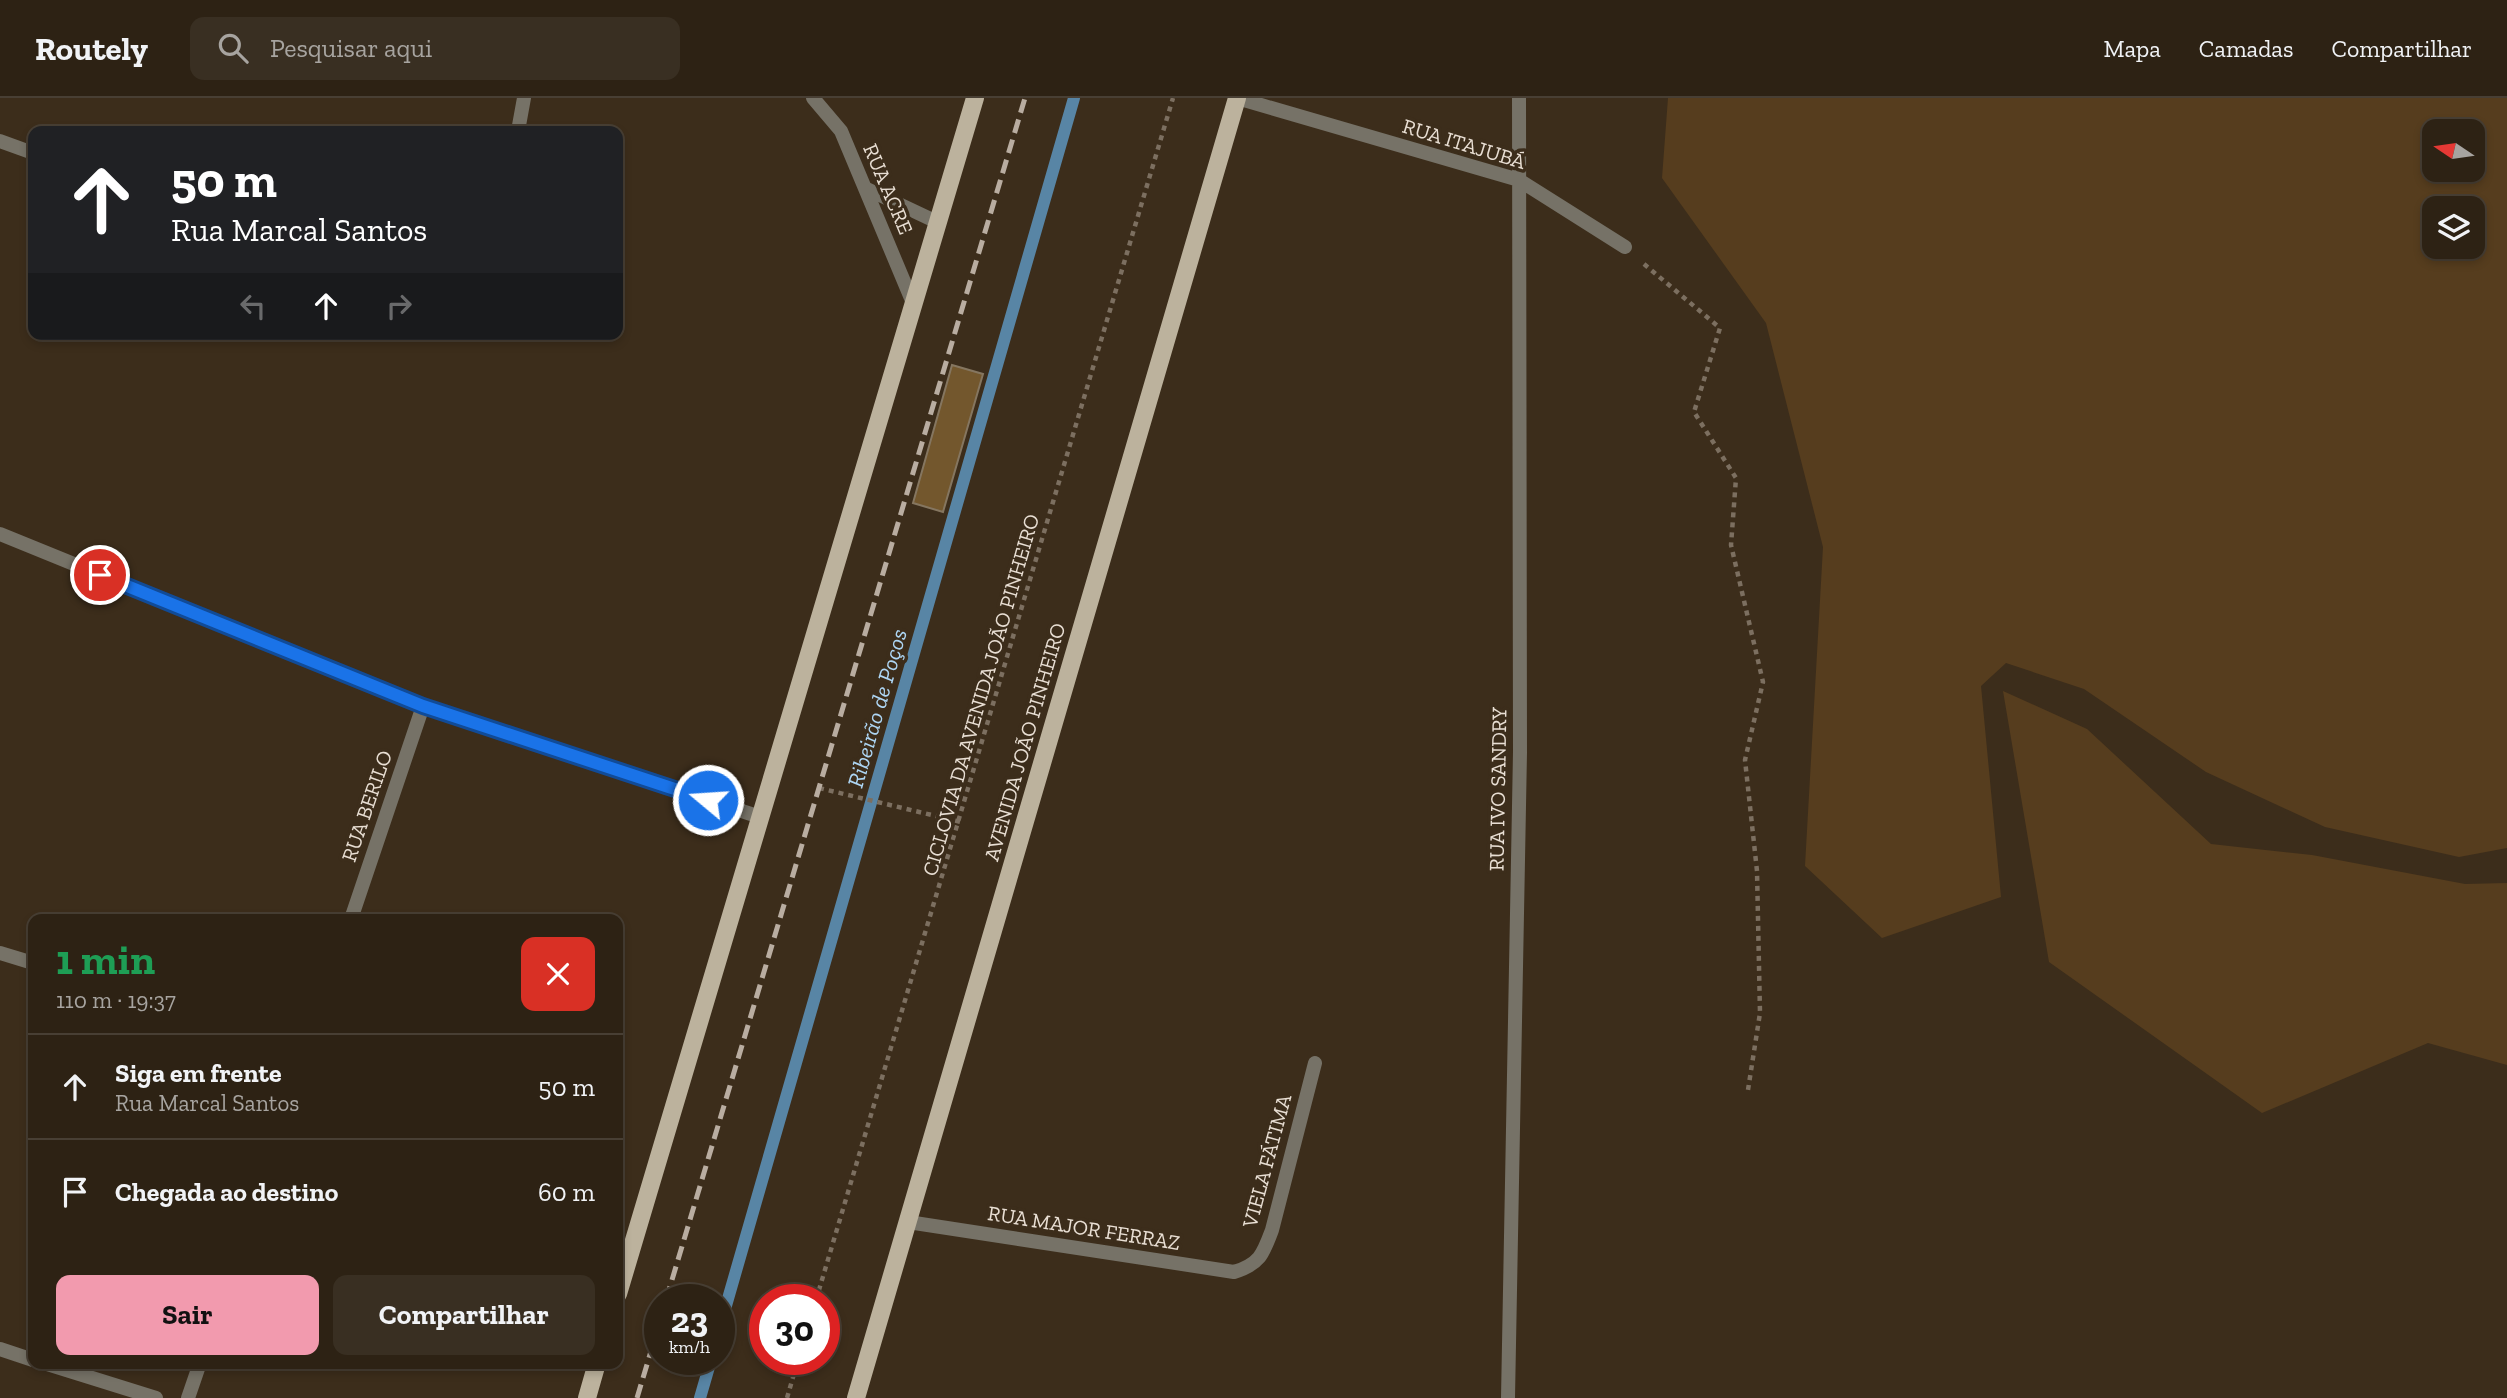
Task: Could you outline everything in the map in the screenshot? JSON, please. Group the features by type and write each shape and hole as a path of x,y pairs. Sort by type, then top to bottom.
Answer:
{"main road":[{"path":"623,1277 975,98"},
{"name":"AVENIDA JOÃO PINHEIRO","path":"856,1398 1237,98"},
{"path":"587,1398 595,1369"}],"street":[{"path":"519,126 524,98"},
{"name":"RUA ACRE","path":"813,98 841,131 913,303"},
{"name":"RUA ITAJUBÁ","path":"1237,98 1519,180 1625,247"},
{"name":"RUA IVO SANDRY","path":"1508,1398 1520,752 1519,98"},
{"path":"0,141 28,151"},
{"path":"867,189 937,222"},
{"path":"0,534 423,706 760,817"},
{"name":"RUA BERILO","path":"353,914 423,706"},
{"path":"0,953 28,961"},
{"name":"VIELA FÁTIMA","path":"1252,1266 1264,1251 1272,1230 1315,1063"},
{"name":"RUA MAJOR FERRAZ","path":"908,1222 1234,1272 1252,1266"},
{"path":"0,1349 28,1358"},
{"path":"63,1369 156,1398"},
{"path":"188,1398 198,1369"}],"path":[{"name":"CICLOVIA DA AVENIDA JOÃO PINHEIRO","path":"821,1284 961,822 1173,98"},
{"path":"1625,247 1720,328 1694,412 1736,478 1731,545 1763,682 1745,760 1757,871 1760,1013 1748,1090"},
{"path":"819,788 961,822"},
{"path":"787,1398 794,1375"}],"shaded area":[{"path":"1668,98 2507,98 2507,848 2459,857 2325,827 2206,772 2084,689 2006,663 1981,686 2001,897 1882,938 1805,866 1823,547 1766,323 1662,178"},
{"path":"2003,691 2087,729 2211,844 2312,855 2465,884 2507,883 2507,1065 2428,1043 2262,1113 2049,962"}],"building":[{"path":"952,365 983,374 943,512 913,503"}],"waterway":[{"name":"Ribeirão de Poços","path":"732,1284 1074,98"},
{"name":"Ribeirão de Poços","path":"700,1398 707,1375"}],"railway":[{"path":"671,1284 1025,98"},
{"path":"637,1398 644,1375"}],"route":[{"path":"100,575 423,706 708,800"}]}
